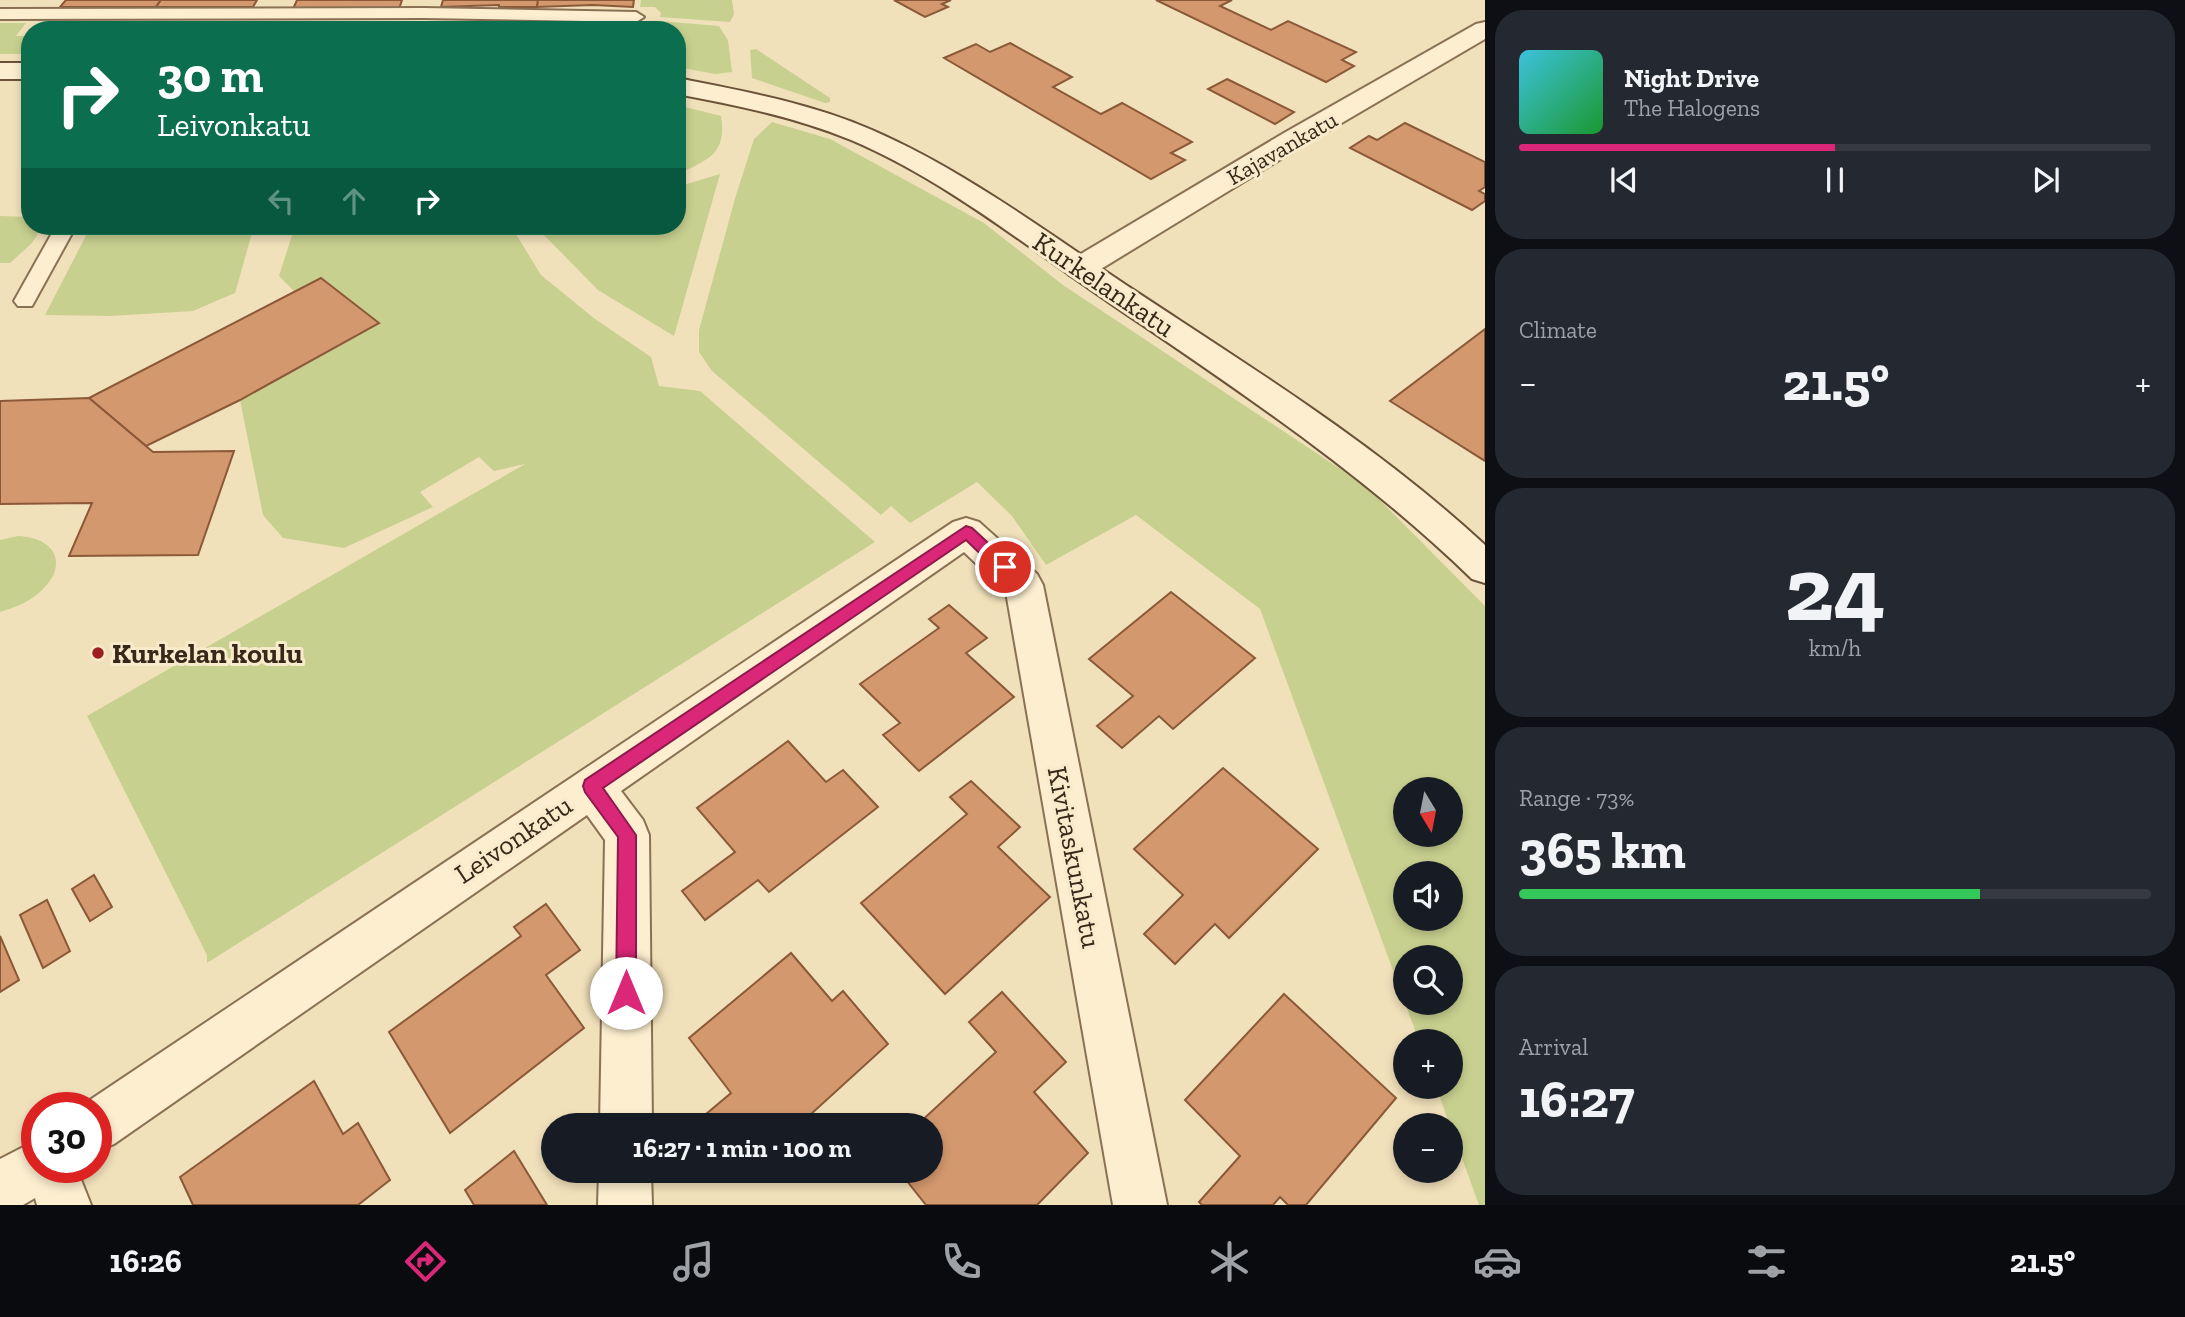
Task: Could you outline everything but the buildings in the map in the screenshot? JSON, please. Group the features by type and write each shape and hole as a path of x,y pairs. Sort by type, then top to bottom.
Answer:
{"street":[{"name":"Kajavankatu","path":"1080,268 1294,139 1485,29"},
{"path":"0,71 21,71"},
{"name":"Kurkelankatu","path":"686,88 738,97 818,120 885,145 1005,217 1297,413 1443,527 1485,568"},
{"name":"Leivonkatu","path":"112,1115 966,532"},
{"name":"Kivitaskunkatu","path":"966,532 1024,585 1140,1205"},
{"path":"592,786 627,835 626,1113"},
{"path":"0,1189 21,1176"},
{"path":"56,1183 64,1205"},
{"path":"625,1183 625,1205"}],"lane":[{"path":"0,14 273,7 427,7 636,17"},
{"path":"25,301 61,235"}],"green space":[{"path":"641,0 732,0 734,14 730,22 660,17 661,13 655,7 640,7"},
{"path":"0,23 21,23 21,30 16,36 21,36 21,54 0,54"},
{"path":"686,23 719,26 728,40 732,72 715,74 686,69"},
{"path":"756,49 830,98 830,102 825,103 752,78 750,50"},
{"path":"686,107 721,116 722,129 718,148 698,165 686,171"},
{"path":"772,122 830,139 984,223 1063,285 1366,486 1485,606 1485,1205 1479,1205 1463,1161 1463,1113 1445,1113 1440,1099 1463,1099 1463,1029 1415,1029 1409,1015 1463,1015 1463,945 1393,945 1393,970 1260,609 1136,515 1046,565 1012,516 977,482 910,523 891,506 881,515 712,371 699,352 699,330 754,139"},
{"path":"720,174 674,336 598,290 544,235 686,235 686,184"},
{"path":"0,216 21,217 21,235 37,235 10,263 0,263"},
{"path":"86,235 251,235 235,293 193,311 111,316 45,315"},
{"path":"292,235 517,235 541,275 595,319 651,357 659,386 700,391 875,542 207,963 207,955 87,716 525,464 494,471 479,457 420,492 433,507 344,548 283,538 263,515 240,400 378,323 322,278 295,292 279,276"},
{"path":"18,536 44,543 55,557 56,567 46,586 35,596 23,604 0,612 0,540"}],"place":[{"name":"Kurkelan koulu","path":"98,653"}],"route":[{"path":"626,993 627,835 592,786 966,532 1005,567"}]}
